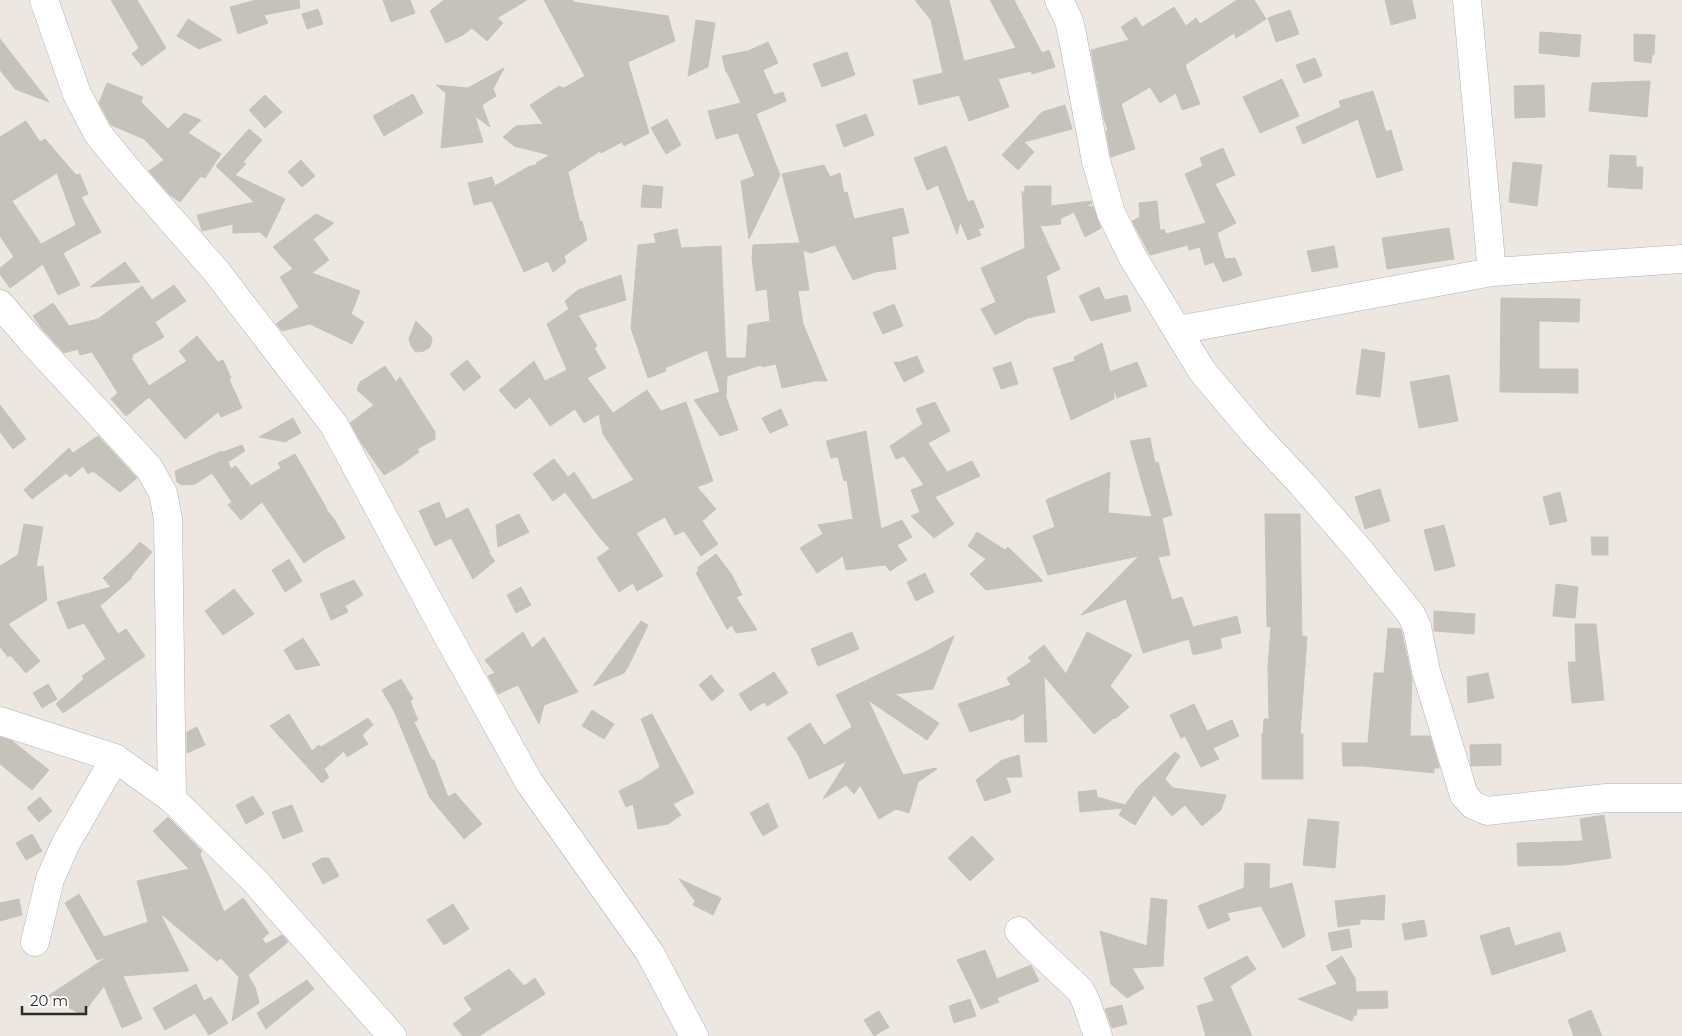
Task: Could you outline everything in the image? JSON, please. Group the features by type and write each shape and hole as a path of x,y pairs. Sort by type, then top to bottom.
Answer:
{"street":[{"path":"44,0 77,94 98,134 216,271 334,424 529,782 650,953 694,1036"},
{"path":"1058,0 1069,21 1096,161 1112,213 1132,256 1202,371 1255,434 1302,484 1360,551 1411,614 1419,634 1426,670 1464,795 1473,805 1487,810 1606,798 1682,798"},
{"path":"1467,0 1492,272"},
{"path":"1178,330 1492,272 1682,259"},
{"path":"0,304 149,468 162,493 168,519 172,800"},
{"path":"0,720 115,758 172,800 254,880 392,1036"},
{"path":"35,942 50,879 66,842 115,758"},
{"path":"1019,931 1080,990 1098,1036"}],"building":[{"path":"111,0 137,0 166,48 142,66 132,54 139,48"},
{"path":"256,0 299,0 300,8 264,15 268,23 238,34 230,7"},
{"path":"383,0 410,0 415,13 391,22"},
{"path":"444,0 527,0 497,18 503,23 487,41 472,28 463,35 446,43 430,11"},
{"path":"544,0 573,0 573,2 668,16 675,41 628,62 649,133 624,146 622,142 601,153 600,151 568,172 580,222 582,221 587,240 564,256 566,262 553,272 548,261 524,272 492,201 474,205 468,183 492,177 495,186 528,167 538,164 536,163 550,155 514,146 503,137 516,126 543,124 530,105 559,86 564,88 585,76"},
{"path":"915,0 949,0 964,61 1016,48 990,0 1014,0 1042,53 1049,50 1055,67 1032,74 1031,71 998,79 1009,107 969,121 959,95 919,105 913,80 943,73 931,20"},
{"path":"1237,0 1254,0 1266,19 1236,38 1234,33 1185,65 1200,104 1182,110 1176,93 1160,103 1150,87 1121,104 1135,149 1111,157 1106,131 1108,130 1104,119 1091,50 1129,40 1121,27 1136,17 1142,27 1174,7 1186,26 1196,18 1200,24"},
{"path":"1385,0 1412,0 1416,18 1391,25"},
{"path":"318,9 323,24 307,29 302,14"},
{"path":"1290,10 1299,34 1276,42 1268,18"},
{"path":"188,19 222,40 199,49 177,36"},
{"path":"696,20 715,23 708,67 688,76"},
{"path":"1540,32 1581,35 1579,57 1539,53"},
{"path":"1634,34 1655,35 1654,55 1652,55 1651,63 1634,61"},
{"path":"0,39 49,102 15,89 0,70"},
{"path":"768,42 778,63 763,70 774,95 783,92 786,101 756,114 780,175 749,239 741,181 755,176 738,133 716,139 708,111 741,103 726,72 722,56 748,51"},
{"path":"847,52 855,75 822,87 813,64"},
{"path":"1315,58 1322,76 1304,83 1296,65"},
{"path":"504,68 493,89 496,96 482,105 490,127 475,116 483,142 441,148 446,93 436,85 468,88"},
{"path":"1282,79 1299,116 1260,133 1243,97"},
{"path":"1650,81 1647,117 1589,111 1592,83"},
{"path":"107,83 143,97 141,102 168,129 184,113 201,120 188,133 221,154 205,178 201,176 180,202 169,194 149,171 164,160 144,139 111,125 99,103"},
{"path":"1544,85 1545,117 1515,118 1514,86"},
{"path":"1373,91 1386,132 1391,130 1403,170 1377,178 1358,119 1303,144 1296,127 1341,107 1339,101"},
{"path":"413,94 423,113 384,136 373,116"},
{"path":"265,95 282,112 265,128 249,110"},
{"path":"1065,105 1072,129 1024,142 1034,152 1018,170 1002,155 1042,112"},
{"path":"866,114 874,135 844,147 836,125"},
{"path":"667,119 681,145 666,154 651,128"},
{"path":"26,121 40,142 45,139 76,175 80,174 88,194 81,197 101,232 63,253 80,285 58,295 43,264 10,288 0,274 0,268 14,257 0,236 0,137","holes":["57,173 76,225 41,244 12,201"]},
{"path":"249,129 262,140 243,162 246,164 235,175 285,199 266,238 260,232 233,233 233,224 202,231 197,215 254,202 216,166"},
{"path":"946,146 968,202 973,200 984,227 978,229 981,235 968,240 960,222 957,234 938,185 927,190 914,158"},
{"path":"1223,148 1235,175 1215,184 1236,223 1217,233 1225,259 1235,258 1242,275 1223,282 1214,262 1205,265 1200,247 1189,250 1188,245 1150,255 1132,221 1140,217 1139,203 1157,201 1160,231 1164,229 1166,234 1206,223 1185,174 1203,166 1200,158"},
{"path":"1610,155 1636,156 1636,167 1643,167 1642,189 1608,187"},
{"path":"301,160 315,176 302,187 288,172"},
{"path":"1513,162 1542,165 1537,206 1509,202"},
{"path":"824,165 830,177 840,173 844,193 847,192 854,219 903,208 909,233 892,237 896,269 875,272 853,280 835,245 811,253 803,250 809,290 798,291 803,324 827,381 815,381 782,388 776,364 762,367 761,365 727,376 726,397 738,430 720,436 694,400 720,392 707,350 665,368 666,371 648,378 631,328 638,245 656,243 654,234 677,229 681,248 721,246 726,358 746,358 748,325 770,321 767,289 756,291 752,258 753,245 800,243 782,174"},
{"path":"643,185 663,187 661,208 641,207"},
{"path":"1025,186 1051,186 1051,206 1091,201 1092,203 1085,207 1093,206 1101,228 1085,237 1074,212 1060,219 1061,224 1040,226 1060,269 1046,276 1055,312 1028,318 995,335 981,309 996,302 981,268 1025,248 1022,191 1024,195"},
{"path":"316,214 334,223 313,239 329,260 312,273 360,291 351,314 364,322 352,344 310,324 282,331 276,324 299,307 280,277 293,269 273,247"},
{"path":"1449,228 1454,259 1387,269 1382,238"},
{"path":"1334,246 1338,267 1312,272 1307,251"},
{"path":"125,262 140,282 90,287"},
{"path":"621,275 626,300 578,315 597,346 594,348 606,368 587,378 613,413 647,390 661,411 686,402 713,481 697,487 716,509 702,521 718,544 701,556 684,531 675,535 665,517 636,533 663,576 637,591 633,583 619,592 597,558 610,549 565,492 553,501 533,474 554,459 568,477 574,472 593,500 634,480 603,434 599,414 584,423 575,409 550,426 530,397 515,409 499,390 534,361 545,381 567,370 547,324 569,309 565,301 578,290"},
{"path":"174,285 186,301 155,322 164,337 132,355 133,357 131,358 149,386 187,361 179,351 197,336 218,362 223,360 242,408 221,417 218,412 185,439 149,397 126,416 111,399 118,393 92,352 80,355 78,349 64,353 33,316 53,303 69,326 98,319 142,286 152,300"},
{"path":"1099,287 1105,300 1127,295 1131,311 1091,321 1079,296"},
{"path":"1501,298 1580,299 1579,322 1539,321 1539,369 1578,369 1578,393 1500,392"},
{"path":"894,304 903,326 883,334 873,313"},
{"path":"416,321 431,336 430,347 424,351 416,352 411,346 409,339"},
{"path":"1102,343 1110,372 1137,362 1147,386 1117,398 1114,388 1114,399 1071,420 1053,368 1075,361 1074,357"},
{"path":"1362,349 1385,353 1380,397 1356,394"},
{"path":"917,356 924,372 904,382 894,362 900,362"},
{"path":"467,360 481,377 464,391 450,374"},
{"path":"1011,362 1018,384 1001,389 993,368"},
{"path":"385,366 396,382 400,377 435,432 435,439 417,449 419,452 384,475 350,423 374,405 357,390 360,382"},
{"path":"1449,375 1458,421 1419,428 1410,382"},
{"path":"935,402 950,431 928,443 947,472 972,461 980,476 935,497 954,524 934,538 911,516 920,512 911,490 924,485 904,456 896,459 890,446 923,424 916,409"},
{"path":"0,405 26,439 13,449 0,432"},
{"path":"781,409 788,425 770,433 762,418"},
{"path":"293,418 301,433 285,442 259,437"},
{"path":"866,431 881,529 902,520 912,537 897,545 907,560 890,571 885,565 846,570 843,556 817,573 800,548 823,534 818,525 853,519 847,480 844,481 838,457 831,458 826,441"},
{"path":"98,436 137,478 120,492 93,471 88,474 83,466 70,477 66,473 32,499 24,490 69,448 73,453"},
{"path":"1150,438 1155,463 1158,462 1172,515 1162,518 1170,555 1158,557 1172,600 1182,597 1193,627 1237,616 1241,633 1220,638 1222,648 1193,655 1189,639 1143,653 1126,599 1081,615 1139,556 1048,575 1033,536 1055,527 1046,500 1110,472 1108,513 1152,517 1130,441"},
{"path":"242,445 245,451 228,462 231,469 236,466 251,486 281,468 278,463 295,454 345,538 304,563 262,502 241,520 228,505 232,502 212,473 195,484 182,485 177,482 175,471 222,451"},
{"path":"1380,489 1390,521 1365,529 1355,497"},
{"path":"1560,492 1567,521 1550,525 1543,497"},
{"path":"439,502 446,519 468,508 490,552 488,552 495,561 473,579 451,538 435,546 419,511"},
{"path":"519,514 529,532 498,547 496,525"},
{"path":"1265,514 1300,514 1302,636 1307,637 1300,734 1303,734 1303,779 1262,779 1262,734 1264,719 1269,719 1268,668 1271,626 1267,627"},
{"path":"24,524 43,527 36,567 43,566 47,600 8,624 40,661 26,673 0,647 0,566 18,555"},
{"path":"1444,525 1455,566 1435,571 1424,530"},
{"path":"977,532 1005,550 1008,547 1043,581 986,590 970,574 986,559 968,546"},
{"path":"1591,537 1608,537 1608,555 1592,555"},
{"path":"140,542 152,552 132,578 100,606 118,634 126,629 145,656 63,713 56,704 84,679 82,676 106,659 84,623 68,629 57,602 111,587 103,578"},
{"path":"716,554 732,575 742,595 736,597 757,630 736,633 732,625 727,629 696,573 699,570 697,568"},
{"path":"289,559 302,581 285,592 272,570"},
{"path":"925,573 934,592 916,601 907,582"},
{"path":"354,580 363,595 345,606 348,612 331,620 320,594"},
{"path":"1556,584 1578,587 1575,618 1553,616"},
{"path":"521,587 531,605 516,613 507,595"},
{"path":"234,589 254,614 223,635 205,611"},
{"path":"1434,611 1475,614 1474,634 1434,631"},
{"path":"641,621 648,625 624,673 593,686"},
{"path":"1575,624 1596,624 1604,700 1572,703 1568,662 1576,662"},
{"path":"1388,628 1401,629 1412,679 1410,736 1430,736 1439,766 1439,768 1434,768 1434,773 1363,766 1343,766 1342,743 1368,743 1374,673 1384,673"},
{"path":"523,632 532,648 544,637 578,692 544,705 539,724 518,685 498,694 488,676 495,673 485,660"},
{"path":"852,632 859,649 818,666 811,649"},
{"path":"1087,632 1132,655 1110,686 1129,707 1115,719 1094,734 1044,676 1047,742 1025,742 1024,713 1011,721 1010,719 970,732 958,704 1011,685 1007,678 1032,661 1028,658 1044,645 1066,674"},
{"path":"954,636 933,689 895,694 939,723 927,740 868,700 903,775 937,769 918,782 909,813 896,809 879,819 860,785 854,794 846,785 823,799 847,761 809,779 799,756 787,738 810,723 824,745 852,727 836,695"},
{"path":"303,638 320,665 296,670 284,650"},
{"path":"774,672 788,693 767,706 764,702 750,711 739,694"},
{"path":"1488,673 1494,698 1468,703 1467,677"},
{"path":"711,675 724,691 712,701 699,685"},
{"path":"401,679 413,699 410,701 418,720 414,722 432,760 434,760 448,797 455,793 482,824 464,839 430,798 395,713 382,690"},
{"path":"48,684 57,699 42,708 33,693"},
{"path":"1194,704 1207,731 1232,720 1239,736 1213,748 1219,759 1201,767 1185,736 1181,738 1170,715"},
{"path":"592,710 614,724 604,739 582,726"},
{"path":"289,714 312,751 319,745 321,747 368,718 373,725 362,735 368,744 347,757 344,751 324,769 329,777 322,783 270,726"},
{"path":"652,714 694,793 673,804 681,815 668,824 638,829 633,804 626,807 619,791 641,780 660,767 641,719"},
{"path":"197,727 205,745 187,753 187,732"},
{"path":"0,737 12,741 49,770 32,790 0,764"},
{"path":"1501,744 1501,765 1471,766 1470,745"},
{"path":"1175,752 1180,756 1165,779 1173,788 1226,795 1221,810 1202,826 1185,805 1172,816 1154,795 1135,825 1119,815 1123,808 1080,812 1078,792 1096,790 1097,797 1125,805 1138,787"},
{"path":"1019,755 1022,777 1006,777 1011,792 985,801 976,780 1002,760"},
{"path":"253,796 264,814 246,824 236,805"},
{"path":"40,797 52,811 39,822 27,808"},
{"path":"768,803 778,827 763,836 750,813"},
{"path":"292,805 303,831 283,839 272,812"},
{"path":"1604,815 1611,858 1565,865 1518,866 1517,843 1583,841 1580,819"},
{"path":"168,817 202,851 200,854 224,912 243,898 269,933 262,939 266,944 282,935 288,942 248,975 255,987 259,1003 232,1021 239,977 221,958 217,961 160,913 189,971 123,976 142,1019 122,1028 104,986 82,1015 48,996 107,957 97,960 65,903 79,894 104,937 148,922 137,881 189,869 153,831"},
{"path":"1308,819 1339,822 1335,868 1303,865"},
{"path":"32,834 42,851 26,860 16,843"},
{"path":"972,836 994,859 970,881 948,858"},
{"path":"322,858 329,858 339,876 323,884 312,864"},
{"path":"1245,863 1270,864 1269,889 1292,883 1305,936 1283,948 1261,906 1227,913 1230,920 1208,929 1198,906 1244,888"},
{"path":"679,879 721,898 713,915 693,905 695,901"},
{"path":"1385,895 1384,920 1360,919 1360,924 1338,927 1335,901"},
{"path":"1151,898 1167,900 1163,966 1132,968 1144,988 1127,998 1111,984 1100,931 1147,946"},
{"path":"19,899 22,915 0,921 0,903"},
{"path":"453,904 469,929 444,945 427,920"},
{"path":"1424,920 1427,936 1405,940 1402,924"},
{"path":"1509,927 1515,946 1560,932 1566,951 1492,975 1480,936"},
{"path":"1349,929 1352,947 1332,951 1328,933"},
{"path":"985,950 997,979 1031,965 1039,981 997,998 999,1002 981,1009 957,960"},
{"path":"1247,956 1256,969 1230,986 1252,1036 1206,1036 1197,1006 1214,1001 1204,978"},
{"path":"1342,956 1355,977 1356,992 1387,991 1388,1008 1357,1009 1356,1016 1355,1013 1352,1021 1298,999 1337,984 1326,966"},
{"path":"509,969 524,986 535,978 545,994 479,1036 463,1036 453,1024 472,1010 464,998"},
{"path":"307,980 314,989 266,1029 257,1013"},
{"path":"196,984 204,1001 211,997 228,1023 209,1035 195,1013 165,1030 153,1008"},
{"path":"970,999 976,1016 954,1023 949,1006"},
{"path":"1122,1005 1127,1024 1112,1028 1105,1009"},
{"path":"1591,1010 1602,1036 1574,1036 1568,1020"},
{"path":"879,1011 889,1027 874,1036 864,1020"}]}
